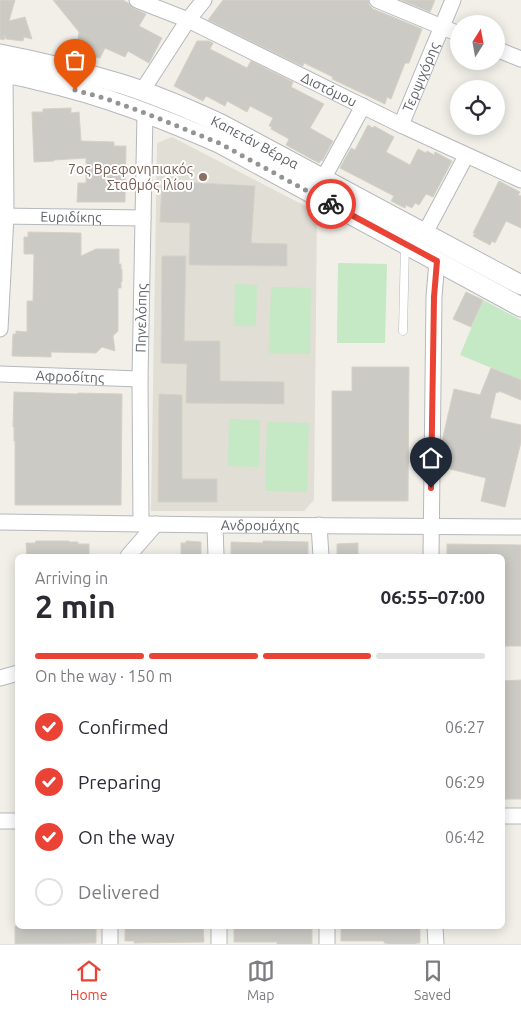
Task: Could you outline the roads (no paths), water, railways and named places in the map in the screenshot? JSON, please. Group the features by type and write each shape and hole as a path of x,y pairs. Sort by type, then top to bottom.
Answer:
{"street":[{"name":"Διστόμου","path":"137,0 188,20 401,125 521,180"},
{"path":"142,91 188,20 204,0"},
{"path":"377,0 450,30"},
{"name":"Τερψιχόρης","path":"401,125 452,0"},
{"path":"505,53 521,59"},
{"name":"Καπετάν Βέρρα","path":"0,54 52,65 122,84 179,105 222,124 521,285"},
{"path":"0,329 3,216 2,73"},
{"name":"Καπετάν Βέρρα","path":"2,73 104,98 219,143 521,307"},
{"path":"323,179 363,106"},
{"name":"Πηνελόπης","path":"145,113 140,379 149,524"},
{"path":"425,233 466,156"},
{"name":"Ευριδίκης","path":"3,216 143,218"},
{"path":"431,554 434,297 437,261"},
{"name":"Αφροδίτης","path":"0,374 140,379"},
{"name":"Ανδρομάχης","path":"0,522 521,526"},
{"path":"129,554 149,524"},
{"path":"216,525 216,554"},
{"path":"319,525 321,554"},
{"path":"0,678 15,674"},
{"path":"505,816 521,816"},
{"path":"0,821 15,821"},
{"path":"110,929 110,944"},
{"path":"219,929 219,944"},
{"path":"327,929 328,944"},
{"path":"435,929 436,944"}],"lane":[{"path":"403,331 405,244"}],"place":[{"name":"7ος Βρεφονηπιακός Σταθμός Ιλίου","path":"203,177"}]}
